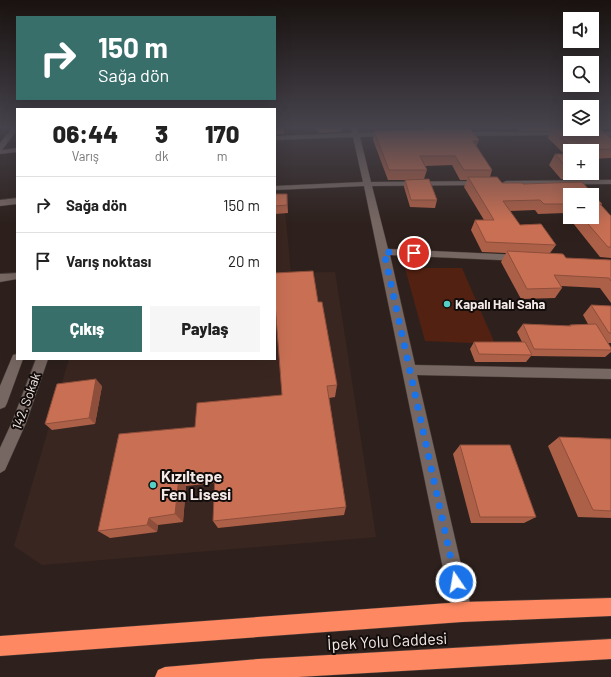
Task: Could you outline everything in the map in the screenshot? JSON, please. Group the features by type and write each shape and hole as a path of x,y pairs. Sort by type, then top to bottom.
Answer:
{"highway":[{"path":"0,646 462,612 611,607"},
{"name":"İpek Yolu Caddesi","path":"165,677 258,669 611,650"}],"street":[{"path":"360,160 384,252 462,612"},
{"path":"276,188 366,184 611,182"},
{"path":"0,202 16,201"},
{"path":"384,252 533,258"},
{"path":"0,278 16,276"},
{"path":"1,397 17,360"},
{"name":"142. Sokak","path":"0,465 19,423 42,360"},
{"path":"410,370 611,374"}],"shaded area":[{"path":"276,200 284,200 291,273 335,272 376,537 42,565 14,546 69,360 276,360"},
{"name":"Kapalı Halı Saha","path":"405,268 462,268 495,344 425,341"}],"building":[{"path":"385,160 422,160 427,170 389,170"},
{"path":"457,160 485,160 492,170 464,170"},
{"path":"468,177 497,177 502,183 523,184 582,182 587,188 563,188 563,204 544,204 540,200 503,201 520,225 541,224 556,245 486,242 475,220 494,220"},
{"path":"429,179 437,200 411,200 405,180"},
{"path":"276,194 287,194 287,205 276,206"},
{"path":"599,201 602,204 600,204 611,216 611,247 608,247 588,224 599,224"},
{"path":"507,251 563,254 566,258 611,260 611,281 609,278 554,275 562,288 527,289"},
{"path":"313,271 318,302 322,302 337,385 327,386 346,507 213,521 215,473 179,477 175,514 149,518 147,525 98,531 119,434 195,427 197,403 282,395 276,316 276,273"},
{"path":"591,305 611,306 611,333 609,333"},
{"path":"523,324 571,326 570,325 596,324 611,350 534,349"},
{"path":"474,342 525,342 532,355 479,354"},
{"path":"96,379 89,418 45,424 57,384"},
{"path":"559,437 611,439 611,511 593,510"},
{"path":"460,445 510,445 536,517 480,517"}],"place":[{"name":"Kapalı Halı Saha","path":"447,304"},
{"name":"Kızıltepe Fen Lisesi","path":"153,485"}],"route":[{"path":"414,253 384,252 456,582"}]}
